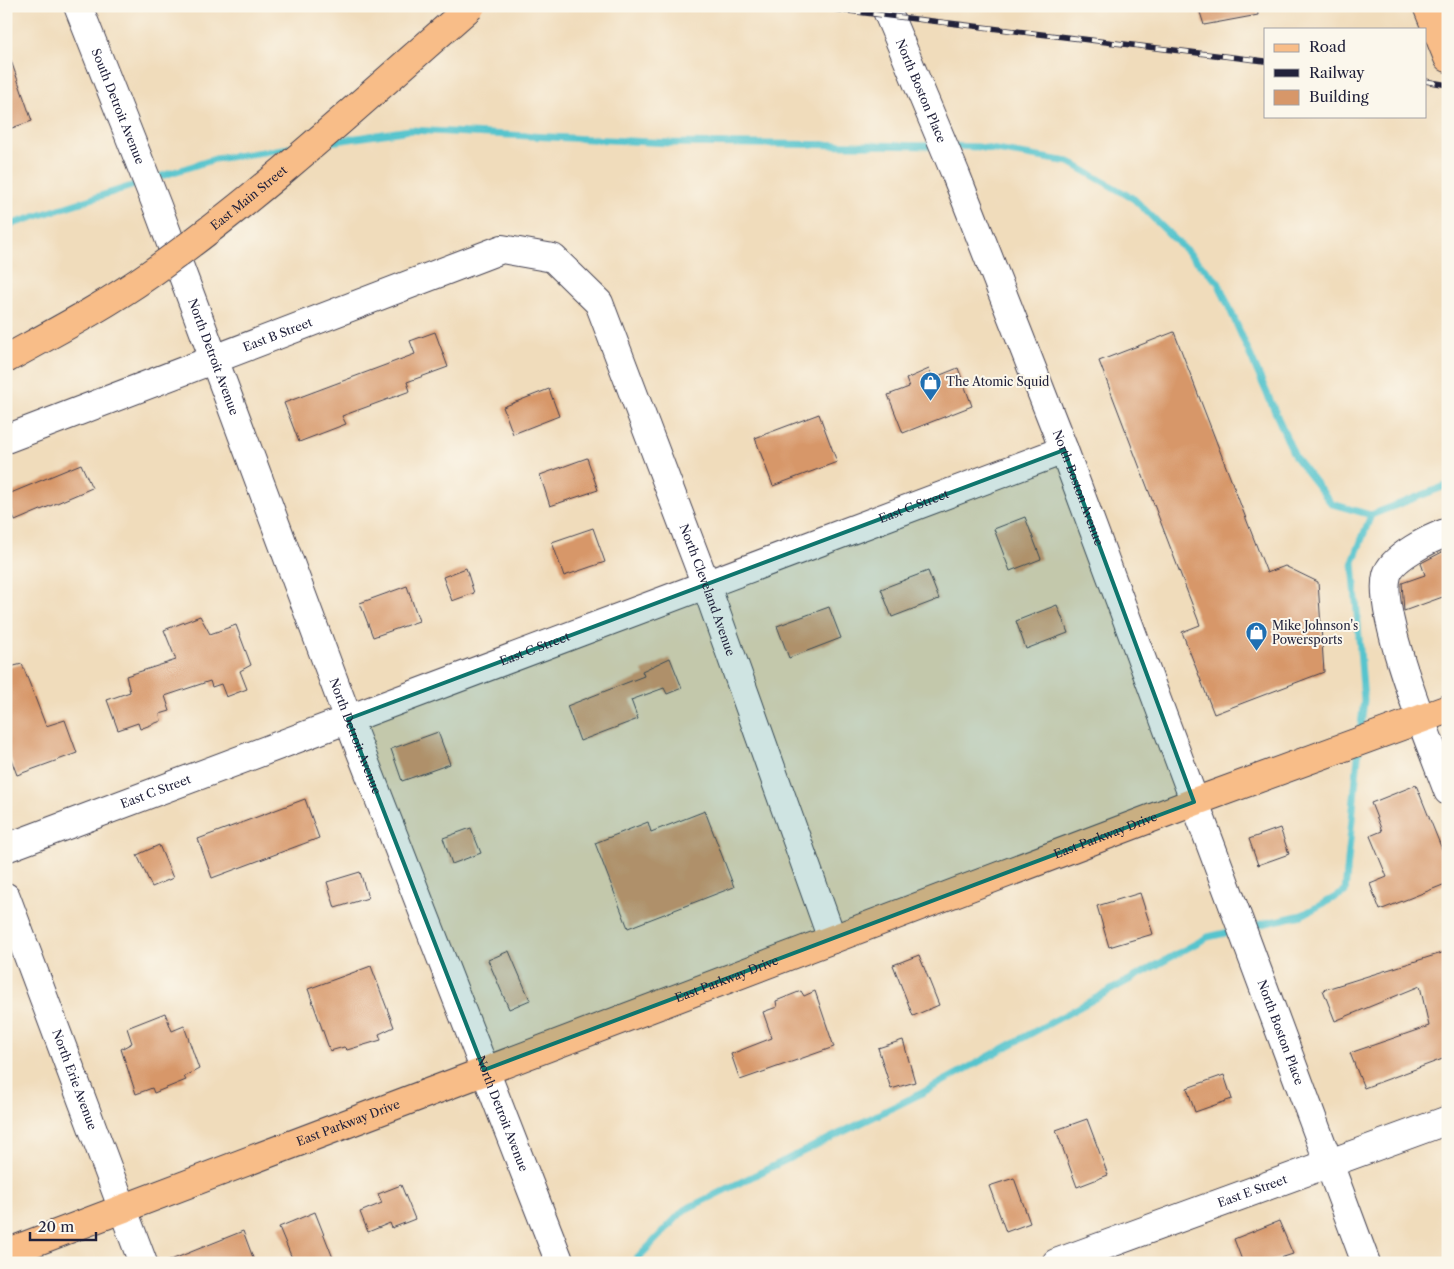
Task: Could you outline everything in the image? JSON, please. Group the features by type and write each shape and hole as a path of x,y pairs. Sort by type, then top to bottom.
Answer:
{"main road":[{"name":"East Main Street","path":"6,359 86,315 149,275 218,224 276,177 471,6"},
{"path":"1428,6 1445,44"},
{"name":"East Parkway Drive","path":"6,1253 1194,802 1448,709"}],"street":[{"name":"South Detroit Avenue","path":"78,6 157,206"},
{"name":"North Boston Place","path":"885,6 956,175"},
{"name":"North Boston Avenue","path":"956,175 1064,450 1194,802"},
{"name":"North Detroit Avenue","path":"157,206 348,719 560,1263"},
{"name":"East B Street","path":"6,439 502,249 553,258"},
{"name":"North Cleveland Avenue","path":"553,258 600,303 706,584 832,939"},
{"name":"East C Street","path":"6,848 1064,450"},
{"path":"1448,532 1435,537 1397,560 1387,574 1385,593 1396,647 1448,791"},
{"name":"North Boston Place","path":"1194,802 1366,1263"},
{"name":"North Erie Avenue","path":"6,897 143,1263"},
{"name":"East E Street","path":"1056,1263 1448,1120"}],"highlighted area":[{"path":"1064,450 1194,802 484,1070 348,719"}],"building":[{"path":"1198,6 1257,6 1258,15 1204,25"},
{"path":"9,55 32,121 6,130 6,56"},
{"path":"435,332 448,367 407,382 410,391 342,416 346,424 299,442 284,403 415,354 410,341"},
{"path":"1174,332 1267,573 1285,566 1318,582 1324,672 1214,714 1182,632 1200,625 1099,361"},
{"name":"The Atomic Squid","path":"958,368 972,406 903,433 888,395 909,387 906,379 929,369 933,378"},
{"path":"549,389 559,416 513,434 503,407"},
{"path":"819,414 837,462 773,486 755,438"},
{"path":"587,458 598,490 550,506 540,475"},
{"path":"81,464 92,488 15,521 6,495"},
{"path":"1025,517 1041,559 1010,571 994,529"},
{"path":"593,528 605,562 564,576 552,542"},
{"path":"1448,549 1448,595 1404,611 1402,583 1425,575 1421,563"},
{"path":"466,568 474,593 452,601 443,577"},
{"path":"928,571 939,599 892,617 881,589"},
{"path":"407,586 419,621 373,637 360,603"},
{"path":"1057,605 1068,633 1026,649 1016,621"},
{"path":"829,607 841,638 789,658 777,626"},
{"path":"200,616 210,634 236,625 251,665 240,671 247,689 226,697 221,684 212,687 210,681 165,696 170,711 160,714 161,721 140,729 138,723 118,730 107,700 130,692 126,676 176,660 164,630"},
{"path":"670,658 682,688 667,694 664,688 631,700 638,719 580,741 567,706 644,676 642,671"},
{"path":"22,664 46,726 65,720 77,753 17,775 6,746 6,668"},
{"path":"438,732 450,764 402,781 391,749"},
{"path":"1416,785 1448,864 1448,883 1380,910 1370,884 1387,877 1370,836 1382,831 1371,803"},
{"path":"305,799 319,838 212,878 198,839"},
{"path":"705,811 734,887 628,928 595,843 648,822 651,832"},
{"path":"471,828 481,853 452,864 443,838"},
{"path":"1280,828 1289,854 1258,865 1249,839"},
{"path":"159,845 173,878 152,887 137,855"},
{"path":"360,872 368,898 335,908 327,882"},
{"path":"1140,893 1153,934 1109,947 1097,906"},
{"path":"509,951 530,1000 509,1009 488,960"},
{"path":"1445,952 1448,961 1448,1057 1364,1088 1350,1053 1429,1026 1420,986 1335,1021 1323,990"},
{"path":"919,955 939,1005 913,1016 893,965"},
{"path":"371,966 394,1027 379,1034 381,1040 347,1050 344,1047 330,1051 308,989"},
{"path":"801,991 804,996 815,991 834,1047 740,1080 731,1054 772,1038 763,1012 777,1007 776,1001"},
{"path":"165,1013 172,1031 184,1026 199,1069 184,1077 186,1080 154,1093 152,1088 136,1094 121,1049 132,1043 127,1028"},
{"path":"903,1040 915,1082 891,1089 878,1048"},
{"path":"1224,1075 1232,1099 1195,1112 1187,1088"},
{"path":"1087,1119 1108,1175 1077,1187 1056,1130"},
{"path":"1014,1178 1030,1223 1006,1232 989,1186"},
{"path":"401,1185 415,1219 392,1228 390,1223 368,1232 360,1212 382,1203 378,1194"},
{"path":"315,1212 335,1263 294,1263 279,1227"},
{"path":"1279,1221 1293,1254 1265,1263 1243,1263 1234,1239"},
{"path":"243,1231 255,1263 166,1263 166,1262"}],"waterway":[{"path":"330,142 410,130 670,143 938,146"},
{"path":"951,146 978,147 1069,162 1134,199 1218,282 1295,457 1332,504 1371,515 1448,485"},
{"path":"152,179 215,159 297,147"},
{"path":"6,226 141,183"},
{"path":"1360,734 1364,700 1353,562 1371,515"},
{"path":"1248,927 1302,915 1345,892 1359,747"},
{"path":"633,1263 684,1210 920,1094 1208,937 1238,930"}],"railway":[{"path":"807,6 1264,61"},
{"path":"1426,81 1448,85"}],"place":[{"name":"The Atomic Squid","path":"930,401"},
{"name":"Mike Johnson's Powersports","path":"1256,652"}]}
